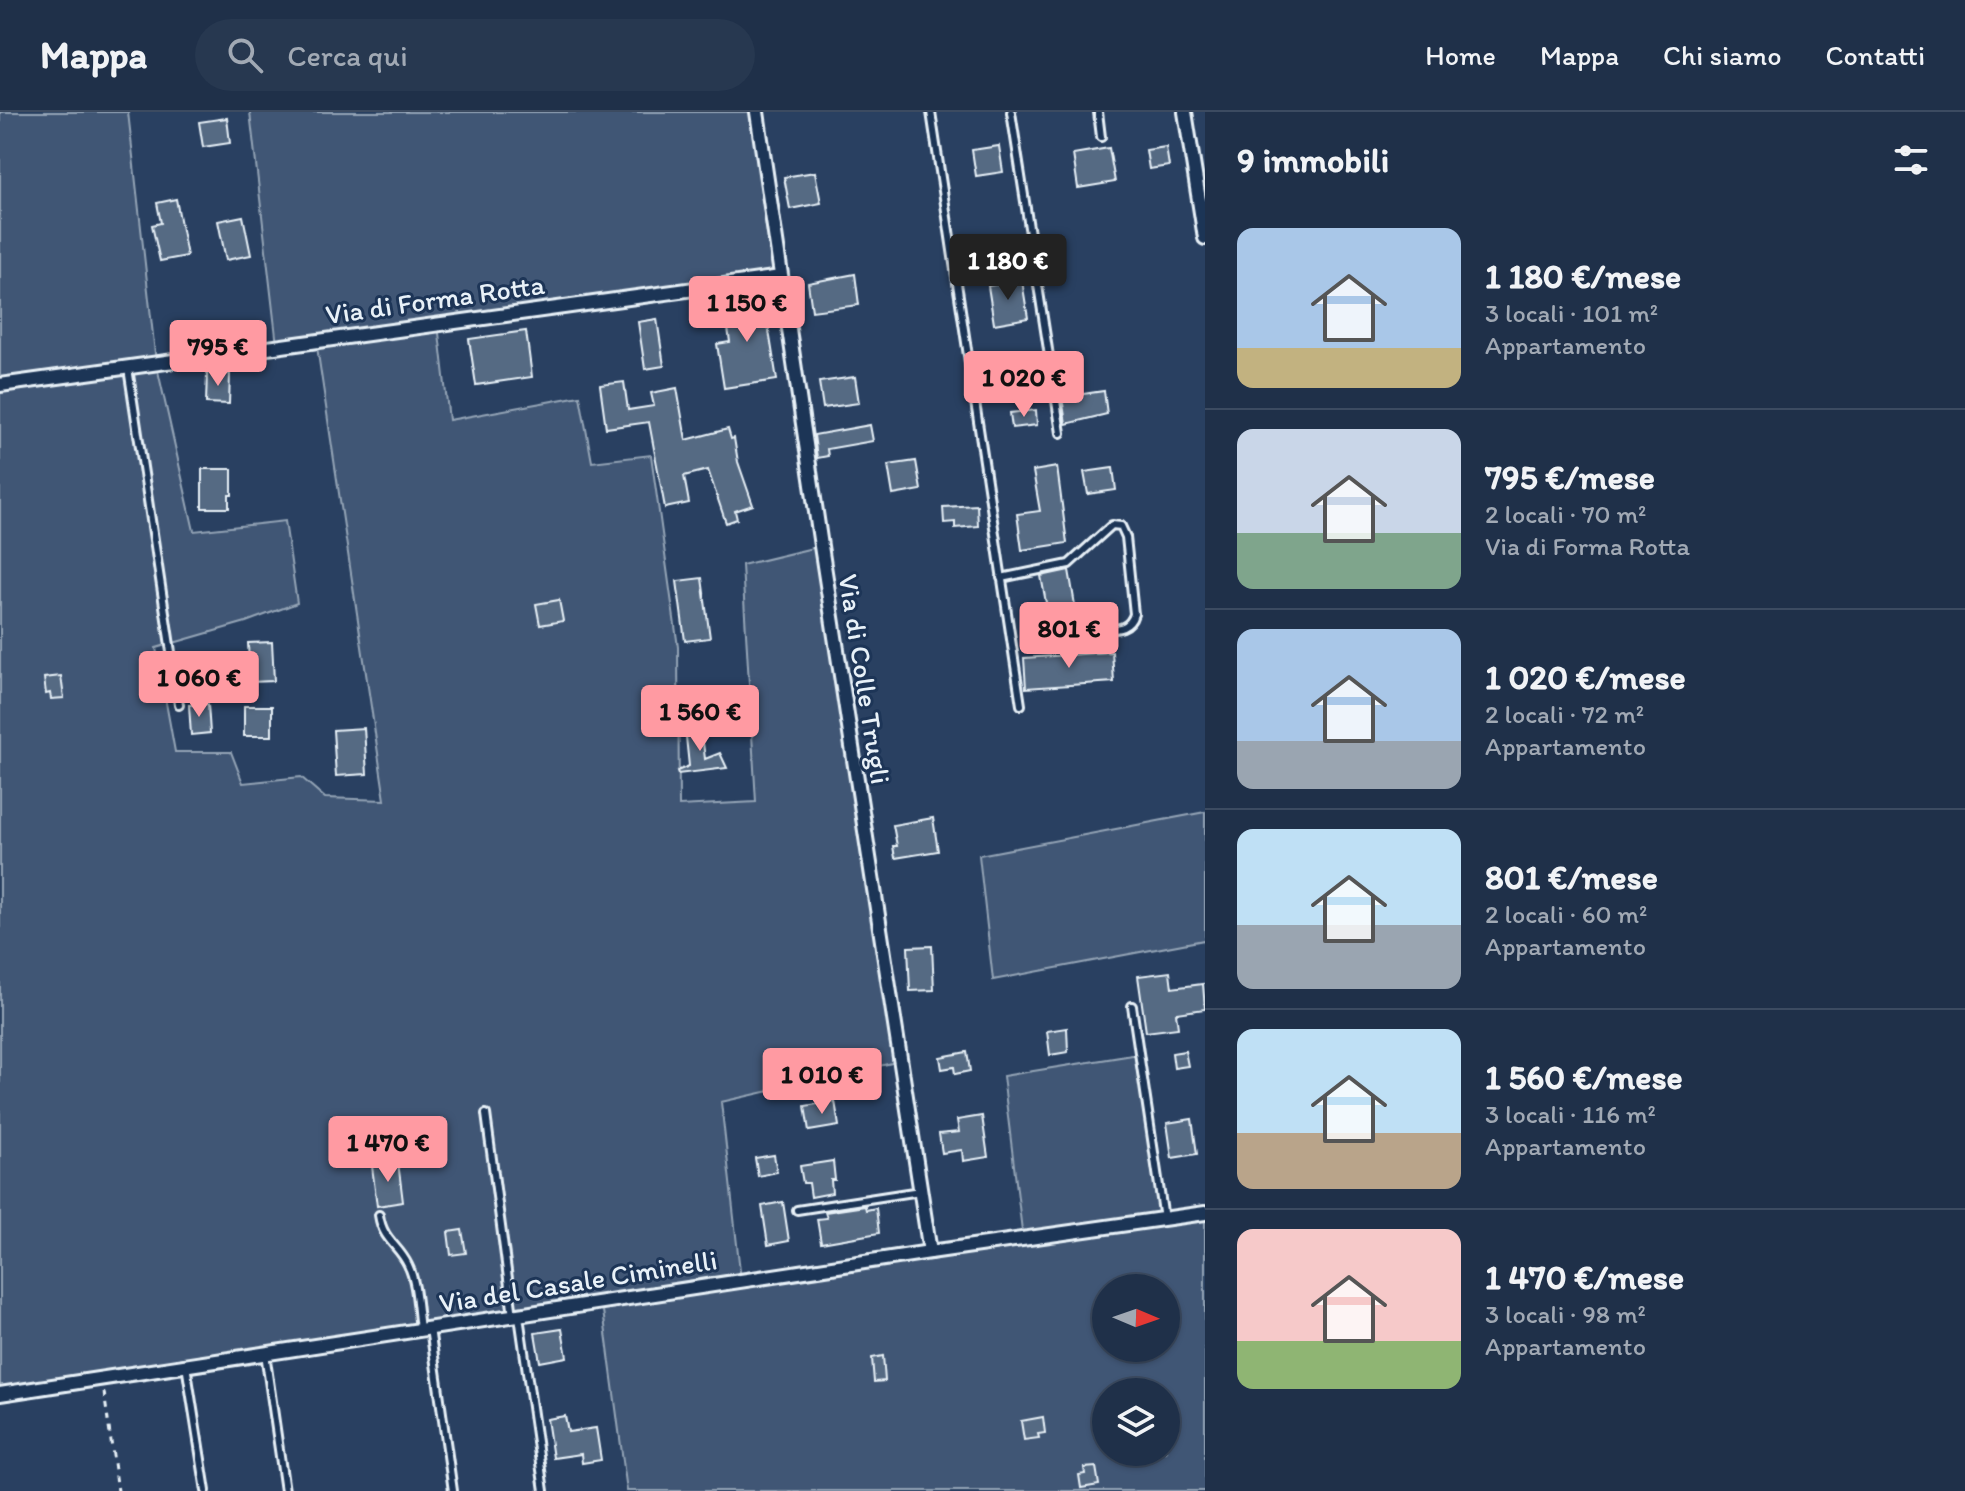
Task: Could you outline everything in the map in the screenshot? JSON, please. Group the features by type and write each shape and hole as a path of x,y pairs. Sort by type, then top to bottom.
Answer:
{"street":[{"name":"Via di Colle Trugli","path":"757,112 930,1252"},
{"path":"1185,112 1205,238"},
{"name":"Via di Forma Rotta","path":"0,385 781,277"},
{"name":"Via del Casale Ciminelli","path":"0,1394 1205,1213"}],"lane":[{"path":"931,112 1021,705"},
{"path":"1011,112 1061,433"},
{"path":"1098,112 1101,137"},
{"path":"128,366 179,705"},
{"path":"1001,578 1069,564 1112,525 1121,526 1126,537 1134,614 1131,623 1122,628 1099,630"},
{"path":"1132,1006 1164,1219"},
{"path":"486,1114 544,1491"},
{"path":"797,1210 921,1191"},
{"path":"379,1215 384,1235 402,1255 411,1273 425,1329 453,1491"},
{"path":"265,1353 285,1491"},
{"path":"186,1365 206,1491"}],"path":[{"path":"102,1378 118,1491"}],"shaded area":[{"path":"0,112 128,112 156,362 194,531 285,521 297,603 246,622 156,648 175,752 231,752 243,783 301,777 325,798 385,800 316,340 277,345 250,112 757,112 781,277 438,324 449,420 580,396 592,462 651,455 678,647 679,806 756,802 742,565 821,546 901,1061 721,1102 741,1280 1023,1239 1003,1076 1139,1054 1164,1218 1205,1213 1205,1491 627,1491 602,1303 0,1394"},
{"path":"1205,812 1205,943 1204,940 993,980 979,855"}],"building":[{"path":"227,118 230,143 203,147 199,122"},
{"path":"999,146 1003,172 976,176 972,150"},
{"path":"1166,147 1169,166 1149,169 1146,150"},
{"path":"1109,148 1115,182 1078,188 1073,154"},
{"path":"815,172 821,203 790,209 784,177"},
{"path":"176,199 187,256 160,261 152,225 161,223 157,203"},
{"path":"243,216 251,255 226,260 218,221"},
{"path":"855,274 859,305 812,311 808,283"},
{"path":"1022,281 1028,318 994,324 988,286"},
{"path":"763,294 777,380 724,388 717,344 730,342 724,301"},
{"path":"657,319 664,366 645,369 638,322"},
{"path":"526,331 532,377 476,385 469,339"},
{"path":"1023,355 1027,378 991,384 987,362"},
{"path":"207,373 230,374 229,404 206,403"},
{"path":"855,377 859,403 823,408 819,382"},
{"path":"624,382 628,410 654,406 651,393 677,388 686,440 728,429 731,439 734,438 738,462 753,505 735,511 737,519 726,523 708,470 684,476 689,503 665,508 649,422 606,428 600,385"},
{"path":"1104,391 1107,414 1066,424 1062,397"},
{"path":"1036,410 1037,425 1012,428 1010,413"},
{"path":"870,425 873,441 827,449 828,456 817,458 814,435"},
{"path":"916,461 921,490 893,495 888,465"},
{"path":"1057,467 1067,543 1022,550 1017,514 1040,511 1033,471"},
{"path":"1113,468 1116,490 1088,494 1084,472"},
{"path":"202,469 232,469 229,508 202,508"},
{"path":"977,505 978,526 955,528 955,522 944,523 943,507"},
{"path":"1069,570 1076,611 1057,614 1056,606 1047,608 1041,576"},
{"path":"702,578 710,638 685,641 677,581"},
{"path":"559,600 563,621 540,625 536,604"},
{"path":"272,642 274,681 250,682 248,643"},
{"path":"1112,652 1114,682 1026,688 1024,658"},
{"path":"61,676 64,698 51,699 50,693 46,694 44,678"},
{"path":"208,704 210,733 191,735 189,705"},
{"path":"244,706 272,706 272,736 244,736"},
{"path":"701,725 705,759 720,753 727,768 678,774 677,771 689,766 685,727"},
{"path":"364,728 367,774 336,776 333,730"},
{"path":"933,818 938,851 895,858 893,846 897,846 893,825"},
{"path":"932,946 934,990 910,991 908,947"},
{"path":"1170,972 1172,988 1203,984 1205,1009 1176,1013 1178,1028 1146,1032 1138,976"},
{"path":"1067,1028 1068,1052 1050,1055 1047,1031"},
{"path":"1185,1051 1188,1066 1174,1068 1172,1053"},
{"path":"967,1052 970,1071 955,1074 954,1067 942,1069 940,1057"},
{"path":"835,1101 839,1126 809,1131 805,1106"},
{"path":"982,1116 988,1157 963,1161 962,1150 942,1153 939,1134 959,1132 957,1120"},
{"path":"1192,1119 1197,1154 1172,1158 1167,1123"},
{"path":"774,1155 777,1172 758,1176 755,1158"},
{"path":"833,1161 835,1180 831,1180 832,1193 811,1197 809,1183 803,1183 800,1166"},
{"path":"398,1162 403,1202 377,1206 372,1166"},
{"path":"783,1202 789,1241 768,1245 762,1206"},
{"path":"865,1206 866,1210 876,1208 879,1233 821,1243 817,1219 827,1218 825,1212"},
{"path":"462,1230 466,1253 451,1255 448,1232"},
{"path":"562,1329 567,1357 540,1362 535,1333"},
{"path":"883,1356 885,1381 874,1382 872,1358"},
{"path":"565,1416 568,1432 596,1428 601,1460 582,1463 581,1454 553,1458 547,1419"},
{"path":"1043,1417 1045,1433 1038,1434 1039,1438 1024,1440 1021,1421"},
{"path":"1096,1467 1099,1485 1081,1488 1079,1475 1085,1474 1084,1468"}]}
